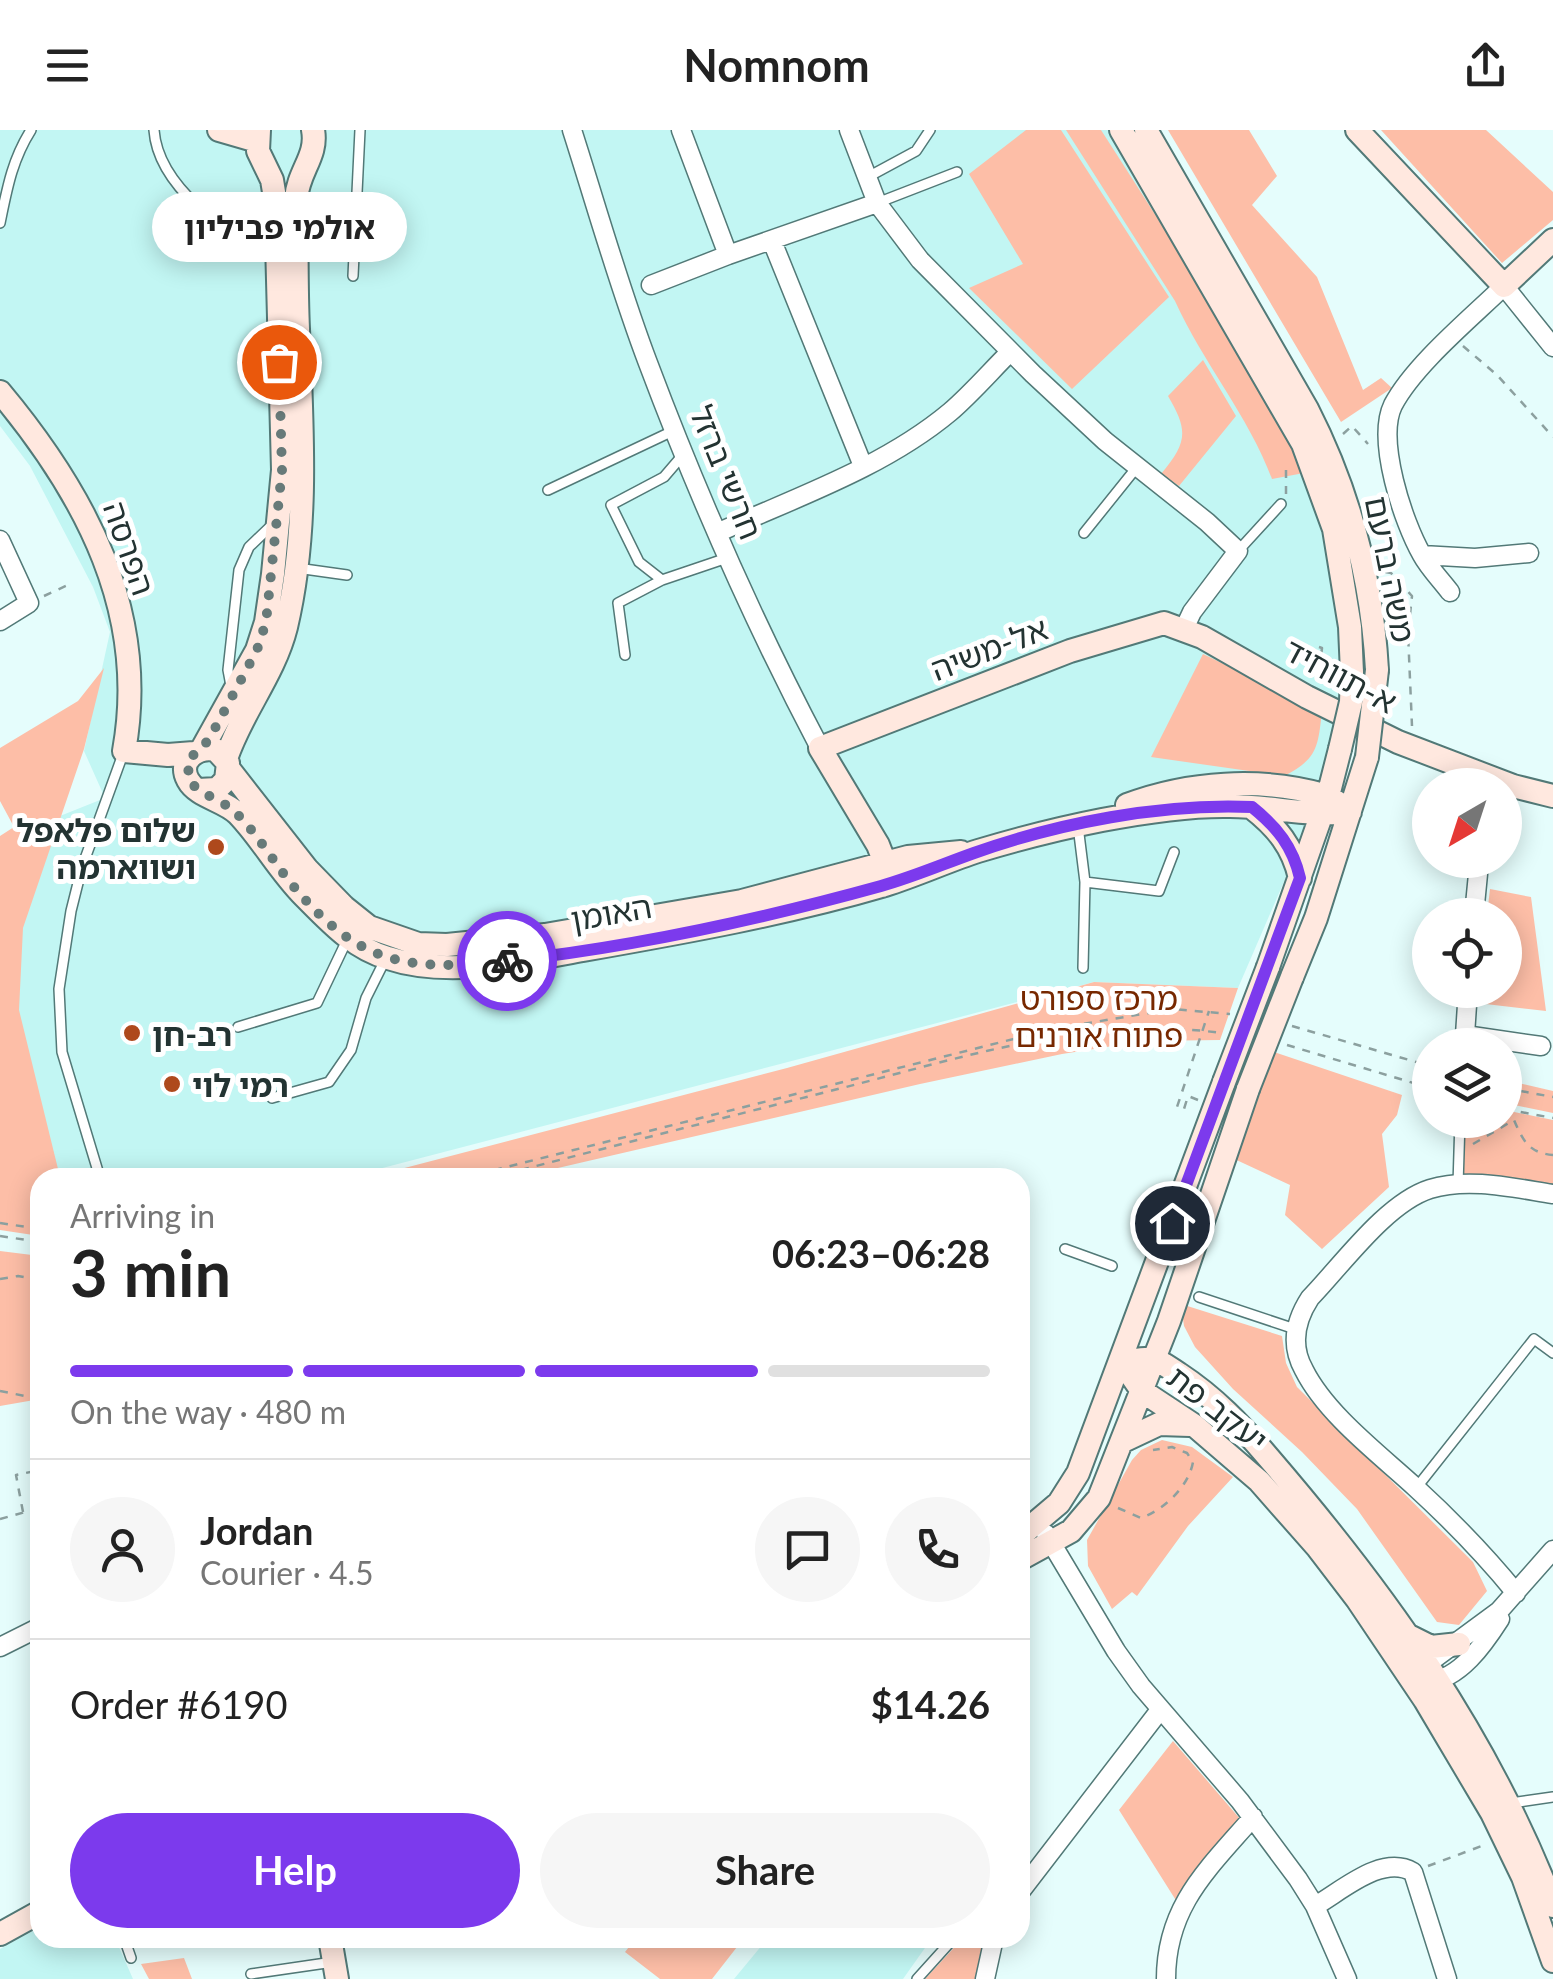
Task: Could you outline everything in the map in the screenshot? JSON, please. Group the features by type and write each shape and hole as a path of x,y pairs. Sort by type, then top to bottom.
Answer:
{"street":[{"path":"218,130 260,143 283,170 293,170 309,159"},
{"path":"124,751 157,762 193,784 217,790 226,780 239,724 276,658 286,626 303,470 296,199 297,182 315,141 312,130"},
{"name":"חרשי ברזל","path":"572,130 647,361 684,454 757,628 862,822 878,872"},
{"path":"682,130 728,256"},
{"path":"848,130 877,203 920,260 1010,352 1137,468 1238,551 1192,612 1184,629"},
{"name":"משה ברעם","path":"1030,1528 1059,1503 1078,1473 1122,1362 1300,878 1352,702 1346,595 1334,530 1304,444 1121,130"},
{"name":"משה ברעם","path":"1030,1554 1071,1531 1099,1498 1132,1444 1142,1392 1350,812 1367,757 1377,670 1364,569 1348,506 1323,439 1146,130"},
{"path":"1358,130 1504,286 1553,347"},
{"path":"193,784 186,765 257,650 266,622 279,518 282,470 276,204 260,143"},
{"path":"651,285 877,203"},
{"path":"1450,592 1422,555 1406,518 1391,466 1391,409 1406,386 1451,336 1553,240"},
{"path":"772,241 862,466"},
{"path":"717,533 862,466 950,412 1010,352"},
{"name":"הפרסה","path":"0,392 76,495 107,564 128,670 129,714 124,751"},
{"path":"0,540 30,602 0,621"},
{"path":"1422,555 1475,558 1528,553"},
{"name":"אל-משיה","path":"820,748 1096,642 1150,625 1164,623 1184,629"},
{"name":"א-תווחיד","path":"1184,629 1307,697 1452,768"},
{"path":"124,751 168,755 216,750 227,764"},
{"name":"האומן","path":"227,764 306,869 369,928 418,944 446,946 545,935 742,902 974,852 1078,824 1142,799 1216,784 1275,788 1350,812"},
{"name":"האומן","path":"193,784 236,812 291,883 348,937 386,958 415,965 447,966 548,956 747,922 878,872"},
{"name":"א-תווחיד","path":"1522,788 1553,796"},
{"name":"האומן","path":"1078,824 1169,810 1324,806"},
{"path":"1252,807 1271,822 1289,846 1300,878"},
{"path":"1467,1008 1465,1034 1541,1046"},
{"path":"1516,1593 1464,1534 1372,1449 1323,1397 1304,1370 1296,1347 1296,1329 1310,1298 1391,1213 1428,1190 1458,1185 1553,1194"},
{"path":"1169,1320 1181,1360 1198,1386"},
{"name":"יעקב פת","path":"1553,1906 1508,1803 1427,1676 1357,1599 1282,1505 1237,1460 1195,1426 1142,1392 1122,1362 1154,1359 1198,1386 1243,1426 1318,1512 1408,1635 1427,1676 1504,1838 1529,1893 1553,1961"},
{"path":"1132,1444 1159,1424 1195,1426"},
{"path":"1030,1530 1052,1543 1116,1651 1160,1710 1252,1817 1315,1906 1346,1979"},
{"path":"1427,1676 1482,1627 1553,1550"},
{"path":"1427,1676 1464,1663 1484,1643 1516,1593"},
{"path":"0,1647 30,1633"},
{"path":"1408,1635 1432,1647 1459,1644"},
{"path":"1030,1879 1160,1710"},
{"path":"1166,1979 1168,1940 1185,1899 1252,1817"},
{"path":"1315,1906 1382,1868 1400,1865 1413,1872 1447,1979"},
{"path":"0,1934 30,1918"},
{"path":"985,1979 992,1948"}],"lane":[{"path":"0,223 18,150 31,130"},
{"path":"154,130 155,147 174,178 207,216 230,234 277,258"},
{"path":"353,276 360,130"},
{"path":"866,178 916,151 930,130"},
{"path":"877,203 956,172"},
{"path":"548,490 675,430"},
{"path":"662,580 639,562 611,505 664,477 684,454"},
{"path":"1084,533 1137,468"},
{"path":"1238,551 1280,504"},
{"path":"232,694 228,670 239,570 249,547 279,518"},
{"path":"625,655 618,603 662,580 728,558"},
{"path":"294,567 347,575"},
{"path":"97,1168 62,1052 59,989 82,868 124,751"},
{"path":"1078,824 1085,882 1084,968"},
{"path":"1085,882 1159,891 1174,852"},
{"path":"238,1027 318,1003 348,937"},
{"path":"272,1098 329,1082 351,1050 366,998 386,958"},
{"path":"1458,1185 1459,1138"},
{"path":"1065,1249 1112,1266"},
{"path":"1200,1297 1296,1329"},
{"path":"1416,1488 1534,1339 1553,1353"},
{"path":"1508,1803 1553,1797"},
{"path":"128,1948 131,1958"},
{"path":"916,1979 945,1948"},
{"path":"252,1974 336,1971"}],"path":[{"path":"1451,336 1489,367 1553,437"},
{"path":"1352,426 1369,445"},
{"path":"1280,504 1287,484 1286,467"},
{"path":"1364,569 1390,574 1412,596 1408,633 1412,747"},
{"path":"30,602 70,584"},
{"path":"1310,668 1316,646 1322,648 1320,664"},
{"path":"502,1168 1053,1028 1172,1009 1241,1016"},
{"path":"1188,1096 1184,1109 1177,1106 1209,1010"},
{"path":"1288,1025 1412,1061"},
{"path":"529,1168 995,1049 1119,1028 1180,1027 1235,1035"},
{"path":"1286,1045 1412,1083"},
{"path":"1522,1091 1553,1097"},
{"path":"1522,1112 1553,1118"},
{"path":"1459,1152 1514,1120 1526,1145 1540,1154 1553,1155"},
{"path":"0,1223 30,1228"},
{"path":"0,1236 30,1240"},
{"path":"0,1278 30,1278"},
{"path":"0,1391 30,1397"},
{"path":"1099,1498 1142,1518 1157,1512 1190,1477 1193,1462 1188,1453 1172,1447 1154,1450 1132,1444"},
{"path":"23,1512 16,1474 30,1472"},
{"path":"0,1519 30,1510"},
{"path":"1413,1872 1504,1838"}],"shaded area":[{"path":"0,130 1112,130 1298,442 1345,609 1346,705 1308,826 1238,988 1094,982 382,1168 53,1168 16,1013 21,927 55,818 105,798 84,751 110,632 93,587 30,466 0,426"},
{"path":"30,1932 30,1948 119,1948 133,1979 0,1979 0,1949"},
{"path":"760,1948 925,1948 903,1979 734,1979"}],"green space":[{"path":"1026,130 1061,130 1169,297 1072,389 969,288 1023,264 969,174"},
{"path":"1066,130 1101,130 1233,341 1304,473 1272,479 1251,433 1175,301"},
{"path":"1168,130 1249,130 1277,176 1252,205 1317,277 1363,390 1381,378 1392,388 1341,422"},
{"path":"1381,130 1486,130 1553,192 1553,220 1502,263"},
{"path":"1203,360 1236,416 1179,486 1161,474 1182,436 1179,418 1168,396"},
{"path":"1203,654 1322,711 1317,742 1304,764 1284,776 1151,757"},
{"path":"104,668 84,749 23,928 19,1010 58,1168 30,1168 30,1234 0,1230 0,836 14,827 0,801 0,748 78,701"},
{"path":"1490,889 1531,897 1546,1011 1520,1008 1522,898 1489,898"},
{"name":"מרכז ספורט פתוח אורנים","path":"1094,982 1238,988 1220,1040 1145,1041 1062,1054 558,1168 404,1168 787,1068"},
{"path":"1274,1052 1402,1095 1397,1115 1382,1134 1389,1187 1322,1249 1285,1215 1290,1185 1230,1157"},
{"path":"1522,1084 1553,1091 1553,1113 1522,1107"},
{"path":"1522,1114 1553,1120 1553,1189 1463,1178 1464,1138 1522,1138"},
{"path":"0,1251 30,1255 30,1401 0,1406"},
{"path":"1181,1304 1282,1336 1286,1363 1297,1387 1473,1562 1487,1591 1459,1625 1437,1622 1357,1509 1195,1347 1184,1326"},
{"path":"1162,1440 1192,1447 1233,1477 1188,1526 1137,1596 1132,1592 1112,1609 1088,1566 1087,1540 1132,1460 1141,1450"},
{"path":"1173,1741 1241,1820 1177,1902 1119,1810"},
{"path":"628,1948 736,1948 712,1979 660,1979 625,1952"},
{"path":"954,1948 983,1948 977,1979 925,1979"},
{"path":"184,1958 192,1979 149,1979 141,1964"}],"way so far":[{"path":"279,362 282,470 266,622 257,650 213,732 202,749 189,758 188,779 198,790 236,812 291,883 358,945 415,965 507,961"}],"place":[{"name":"אולמי פביליון","path":"279,362"},
{"name":"שלום פלאפל ושווארמה","path":"216,847"},
{"name":"רב-חן","path":"132,1033"},
{"name":"רמי לוי","path":"172,1084"}],"route":[{"path":"507,961 747,922 882,886 974,852 1078,824 1169,810 1252,807 1282,835 1300,878 1172,1223"}]}
